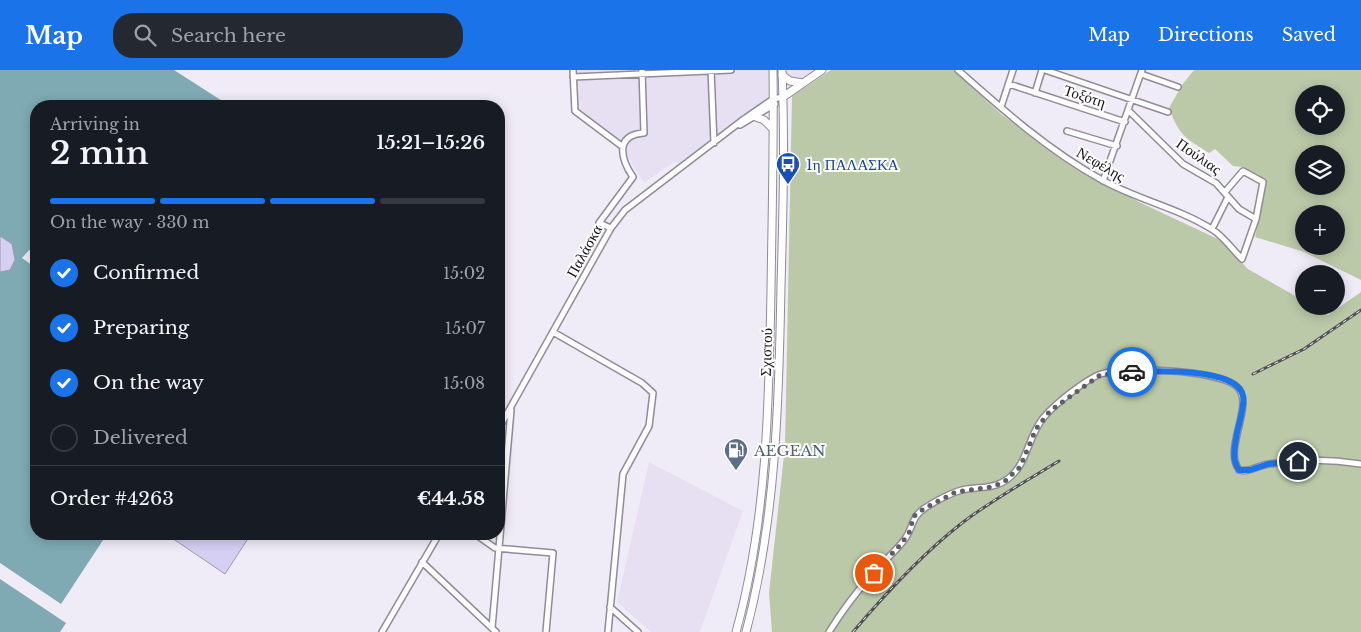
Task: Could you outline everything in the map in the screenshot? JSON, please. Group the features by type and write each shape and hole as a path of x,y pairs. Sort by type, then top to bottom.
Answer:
{"main road":[{"name":"Σχιστού","path":"736,632 753,567 763,481 770,333 773,70"},
{"path":"783,97 822,70"},
{"name":"Σχιστού","path":"746,632 763,560 775,447 781,333 784,145 782,73"},
{"path":"782,73 790,81 803,83"},
{"path":"756,117 764,120 773,129"}],"street":[{"path":"573,70 575,110 623,147"},
{"path":"711,70 714,143"},
{"path":"573,77 642,72 730,70"},
{"name":"Νεφέλης","path":"958,70 1048,146 1103,181 1212,229 1242,259 1256,219"},
{"path":"1001,107 1013,70"},
{"path":"1035,93 1043,70 1168,112"},
{"path":"611,228 599,222 633,177 623,161 623,147 631,137 644,133 642,72"},
{"path":"1103,181 1142,72 1178,87"},
{"name":"Τοξότη","path":"1009,84 1125,122"},
{"name":"Παλάσκα","path":"505,418 611,228 624,210 640,196 737,126 783,97"},
{"name":"Παλάσκα","path":"737,126 756,117 773,102"},
{"name":"Πούλιας","path":"1129,111 1183,164 1216,183 1246,214 1256,219"},
{"path":"1067,131 1117,146"},
{"path":"1212,229 1226,195 1243,171 1263,181 1256,219"},
{"path":"553,332 642,383 653,393 649,426 623,474 608,632"},
{"path":"829,632 863,586 907,536 914,516 956,492 991,487 1010,477 1020,467 1036,429 1044,417 1100,375 1119,372 1182,372 1220,378 1234,384 1240,389 1243,398 1234,446 1236,466 1239,470 1250,470 1268,464 1298,461 1329,460 1361,464"},
{"path":"505,478 511,407"},
{"path":"382,632 435,540"},
{"path":"482,540 490,546 499,548 553,553 546,632"},
{"path":"494,630 500,540"},
{"path":"422,562 494,630"},
{"path":"610,607 638,632"}],"shaded area":[{"path":"576,70 817,70 679,163 674,162 644,183 626,155 628,148 577,109"},
{"path":"649,462 743,511 700,632 651,632 617,602"}],"green space":[{"path":"831,70 953,70 1002,115 1075,166 1139,202 1220,240 1248,269 1295,296 1295,315 1345,315 1345,303 1361,292 1361,632 772,632 769,593 785,446 792,96"},
{"path":"1194,70 1361,70 1361,280 1345,272 1345,265 1330,265 1310,255 1345,255 1345,205 1295,205 1295,249 1255,237 1266,181 1242,167 1233,166 1215,149 1209,153 1194,143 1180,130 1169,108 1182,85"}],"water":[{"path":"0,70 174,70 221,100 30,100 30,251 22,258 30,264 30,540 103,540 61,604 0,563"},
{"path":"0,579 66,623 60,632 0,632"}],"building":[{"path":"0,236 12,244 15,260 10,270 0,272"},
{"path":"175,540 247,540 225,574"}],"railway":[{"path":"1253,374 1304,349 1361,310"},
{"path":"853,632 904,575 947,535 985,506 1059,461"}],"way so far":[{"path":"874,573 907,536 914,516 956,492 991,487 1004,482 1020,467 1038,424 1050,411 1100,375 1109,372 1132,372"}],"place":[{"name":"1η ΠΑΛΑΣΚΑ","path":"788,185"},
{"name":"AEGEAN","path":"736,471"}],"route":[{"path":"1132,372 1182,372 1227,380 1240,389 1243,398 1234,446 1234,457 1239,470 1243,472 1268,464 1298,461"}]}
